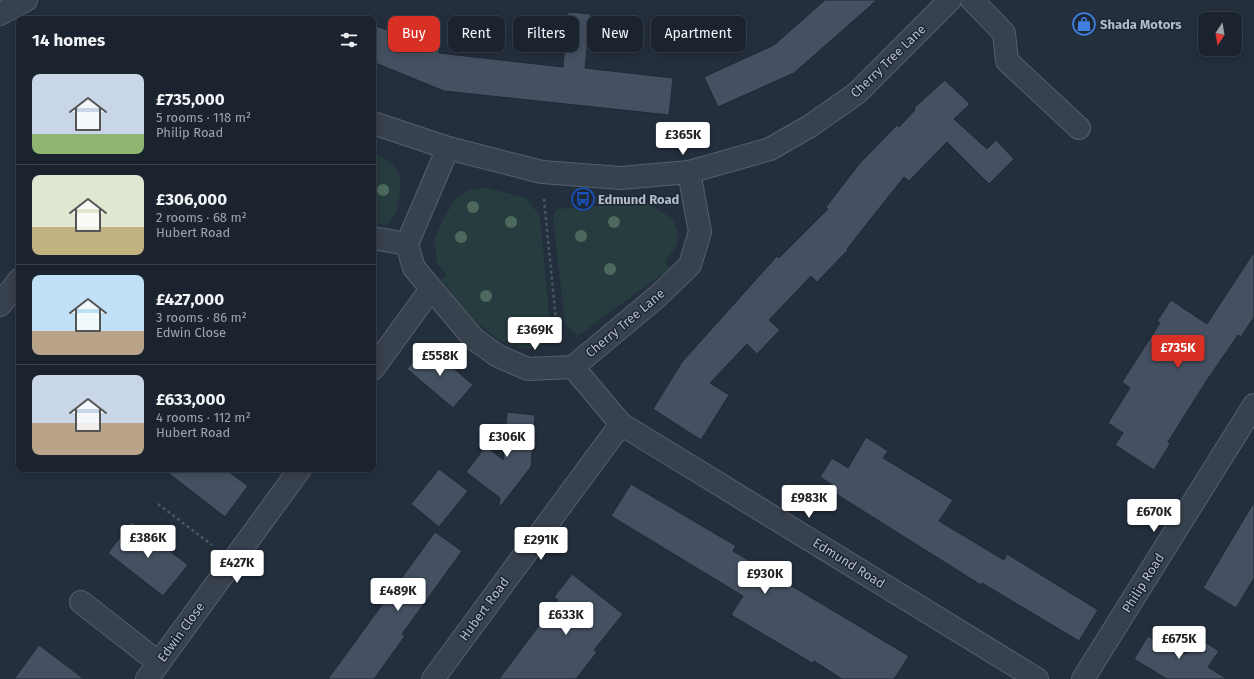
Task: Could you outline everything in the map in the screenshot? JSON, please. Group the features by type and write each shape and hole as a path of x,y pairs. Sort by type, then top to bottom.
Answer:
{"street":[{"path":"0,14 26,0"},
{"name":"Cherry Tree Lane","path":"376,124 448,148 542,172 621,178 689,172 770,149 810,126 857,93 950,0"},
{"path":"972,0 1004,33 1007,61 1079,128"},
{"path":"376,239 407,244 448,148"},
{"name":"Cherry Tree Lane","path":"407,244 414,268 474,339 498,356 528,369 573,367 658,296 690,266 700,232 689,172"},
{"path":"0,305 16,284"},
{"path":"376,365 431,289"},
{"name":"Edmund Road","path":"573,367 621,424 1037,679"},
{"name":"Philip Road","path":"1083,679 1254,405"},
{"name":"Hubert Road","path":"433,679 621,424"},
{"name":"Edwin Close","path":"153,671 298,472"},
{"path":"81,602 153,671"}],"path":[{"path":"542,172 558,341 573,367"},
{"path":"158,504 233,561"}],"green space":[{"path":"376,154 389,162 398,172 401,186 397,210 394,216 385,225 377,223"},
{"path":"488,188 526,198 540,216 550,326 544,344 535,347 529,348 514,346 489,333 469,313 441,280 447,275 437,263 434,241 442,221 456,198 468,190"},
{"path":"648,203 673,219 678,233 677,245 665,262 670,268 578,336 565,324 553,215 557,209"}],"building":[{"path":"825,0 877,0 794,73 718,107 704,77 774,45"},
{"path":"568,12 591,14 591,16 587,16 587,50 585,68 673,78 669,115 444,91 376,63 376,26 388,30 388,52 439,53 563,67 564,52 579,52 579,16 568,16"},
{"path":"945,80 970,104 954,119 987,149 996,140 1014,159 989,184 947,142 909,181 904,177 847,249 848,250 817,282 811,276 769,320 780,330 757,354 747,344 710,383 729,395 701,440 653,409 682,362 777,256 779,258 828,209 826,207 860,163 897,125 899,127 915,110 914,108"},
{"path":"1254,252 1254,317 1241,337 1238,335 1207,380 1168,442 1170,444 1154,470 1115,445 1123,433 1108,423 1130,388 1122,382 1160,323 1157,321 1171,300 1207,324"},
{"path":"427,345 473,385 453,408 407,369"},
{"path":"507,412 535,415 531,467 499,508 500,498 466,472 486,446 503,460"},
{"path":"866,437 888,451 883,458 953,500 939,521 1004,560 1007,554 1098,610 1079,641 982,583 981,585 833,492 836,487 820,477 832,458 848,468"},
{"path":"439,469 468,491 439,527 411,504"},
{"path":"167,472 229,472 248,486 225,517"},
{"path":"631,484 736,546 733,551 909,656 894,679 842,679 814,661 812,663 731,615 743,596 611,516"},
{"path":"1254,502 1254,578 1236,608 1203,588"},
{"path":"132,522 188,565 163,596 108,553"},
{"path":"435,532 462,551 402,634 405,636 374,679 328,679"},
{"path":"572,574 623,614 594,650 597,652 576,679 499,679 558,600 554,597"},
{"path":"1148,636 1170,649 1173,645 1186,654 1197,637 1219,651 1208,667 1227,679 1167,679 1134,659"},
{"path":"39,645 84,679 14,679"}],"place":[{"name":"Shada Motors","path":"1084,24"},
{"name":"Edmund Road","path":"583,199"}]}
